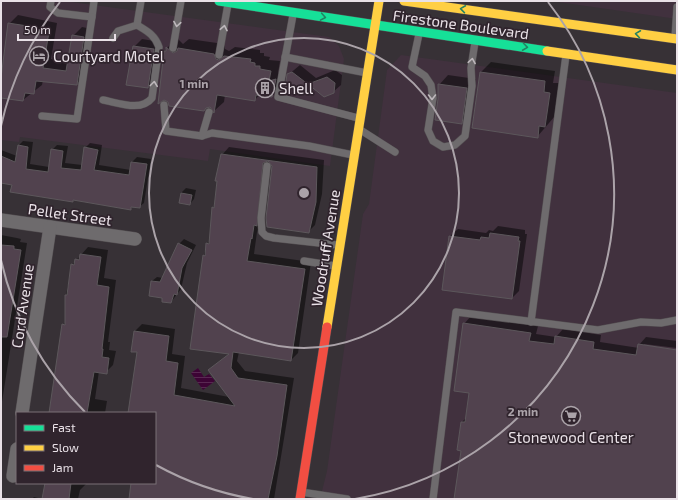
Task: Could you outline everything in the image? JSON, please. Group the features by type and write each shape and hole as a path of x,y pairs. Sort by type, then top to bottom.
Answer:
{"main road":[{"name":"Firestone Boulevard","path":"219,1 419,33 567,53 677,70"},
{"name":"Woodruff Avenue","path":"300,496 353,155 376,26 379,1"},
{"name":"Firestone Boulevard","path":"404,1 502,11 676,39"}],"street":[{"name":"Pellet Street","path":"1,220 135,239"},
{"name":"Cord Avenue","path":"22,412 50,227"},
{"path":"13,476 16,456"}],"lane":[{"path":"51,1 50,6 58,13 92,16"},
{"path":"42,116 77,119 94,1"},
{"path":"137,25 142,1"},
{"path":"173,48 181,1"},
{"path":"219,54 228,2"},
{"path":"676,39 677,7"},
{"path":"293,12 278,95 279,97 360,119"},
{"path":"113,38 118,31 137,25"},
{"path":"103,100 141,106 148,104 152,98 159,47 157,40 151,34 137,25"},
{"path":"419,33 412,67 425,76 431,85 433,98 428,130 433,140 443,147 455,145 465,136 472,86 471,68 475,40"},
{"path":"531,322 567,53"},
{"path":"285,57 367,73"},
{"path":"164,105 166,131 202,136 212,133 309,146 353,155"},
{"path":"202,136 209,112"},
{"path":"358,128 396,152"},
{"path":"267,166 261,218 262,232 266,236 274,238 340,246"},
{"path":"304,261 336,266"},
{"path":"433,499 456,312 598,330 641,322 661,323 677,320"},
{"path":"300,496 347,499"}],"shaded area":[{"path":"1,1 64,1 329,37 339,46 344,59 330,166 210,149 208,161 20,137 19,142 1,140"},
{"path":"551,1 677,1 677,19"},
{"path":"401,55 677,93 677,499 320,499 327,471 363,214 369,204 387,70"},
{"path":"198,368 204,377 209,374 215,381 203,390 191,373"}],"building":[{"path":"8,23 34,27 34,29 49,32 43,68 66,71 72,35 84,37 77,85 36,81 34,94 25,93 23,101 1,98 1,78"},
{"path":"133,46 154,49 148,88 126,85"},
{"path":"166,47 173,53 177,51 178,48 214,54 216,59 219,60 224,56 251,59 250,62 255,63 255,66 260,66 260,69 271,71 269,81 276,79 272,97 256,95 255,101 217,95 214,113 210,107 206,108 204,111 169,106 168,102 164,100 158,104 164,51 166,51"},
{"path":"292,72 309,85 289,93 285,89 287,74"},
{"path":"480,72 545,81 544,92 550,93 545,127 539,126 538,138 472,128"},
{"path":"327,77 335,83 334,93 324,97 308,84"},
{"path":"438,84 467,88 462,124 435,120 438,99"},
{"path":"18,145 28,147 26,169 48,172 51,149 63,151 61,168 81,170 84,147 98,150 94,170 129,175 131,162 147,164 140,208 131,207 131,210 73,200 73,202 10,192 12,185 1,183 1,156 15,162"},
{"path":"221,154 317,167 316,202 309,233 267,227 266,218 272,166 268,161 263,163 257,226 254,225 247,261 305,269 291,361 233,352 231,368 238,378 287,385 277,456 268,499 129,499 131,484 156,484 156,412 128,412 137,352 131,352 134,331 169,336 166,361 178,363 174,395 235,406 208,370 229,354 190,349 203,255 205,256 206,243 209,244 212,207 214,208 217,181 215,181"},
{"path":"181,193 192,195 190,205 179,203"},
{"path":"490,233 519,237 518,241 520,241 512,299 442,290 449,236 480,240 481,237 489,238"},
{"path":"178,243 192,250 182,268 177,295 174,294 171,303 162,302 162,298 149,296 151,281 160,282"},
{"path":"1,245 14,246 14,249 21,250 7,337 1,337"},
{"path":"80,254 101,257 97,285 109,287 102,349 102,357 109,358 107,374 94,372 87,412 49,412 62,324 65,325 65,295 67,295 71,264 74,265 75,259 79,260"},
{"name":"Stonewood Center","path":"463,323 531,333 529,341 554,344 555,336 594,342 593,349 636,355 638,344 677,350 677,499 454,499 461,451 457,450 461,422 465,422 469,393 454,391"},
{"path":"45,484 71,484 69,499 42,499"}],"traffic: fast":[{"path":"219,1 547,51"}],"traffic: slow":[{"path":"327,327 379,1"},
{"path":"404,1 677,39"},
{"path":"547,51 677,70"}],"traffic: jam":[{"path":"300,499 327,327"}],"place":[{"name":"Courtyard Motel","path":"39,56"},
{"name":"Shell","path":"265,88"},
{"name":"Stonewood Center","path":"571,416"}]}
